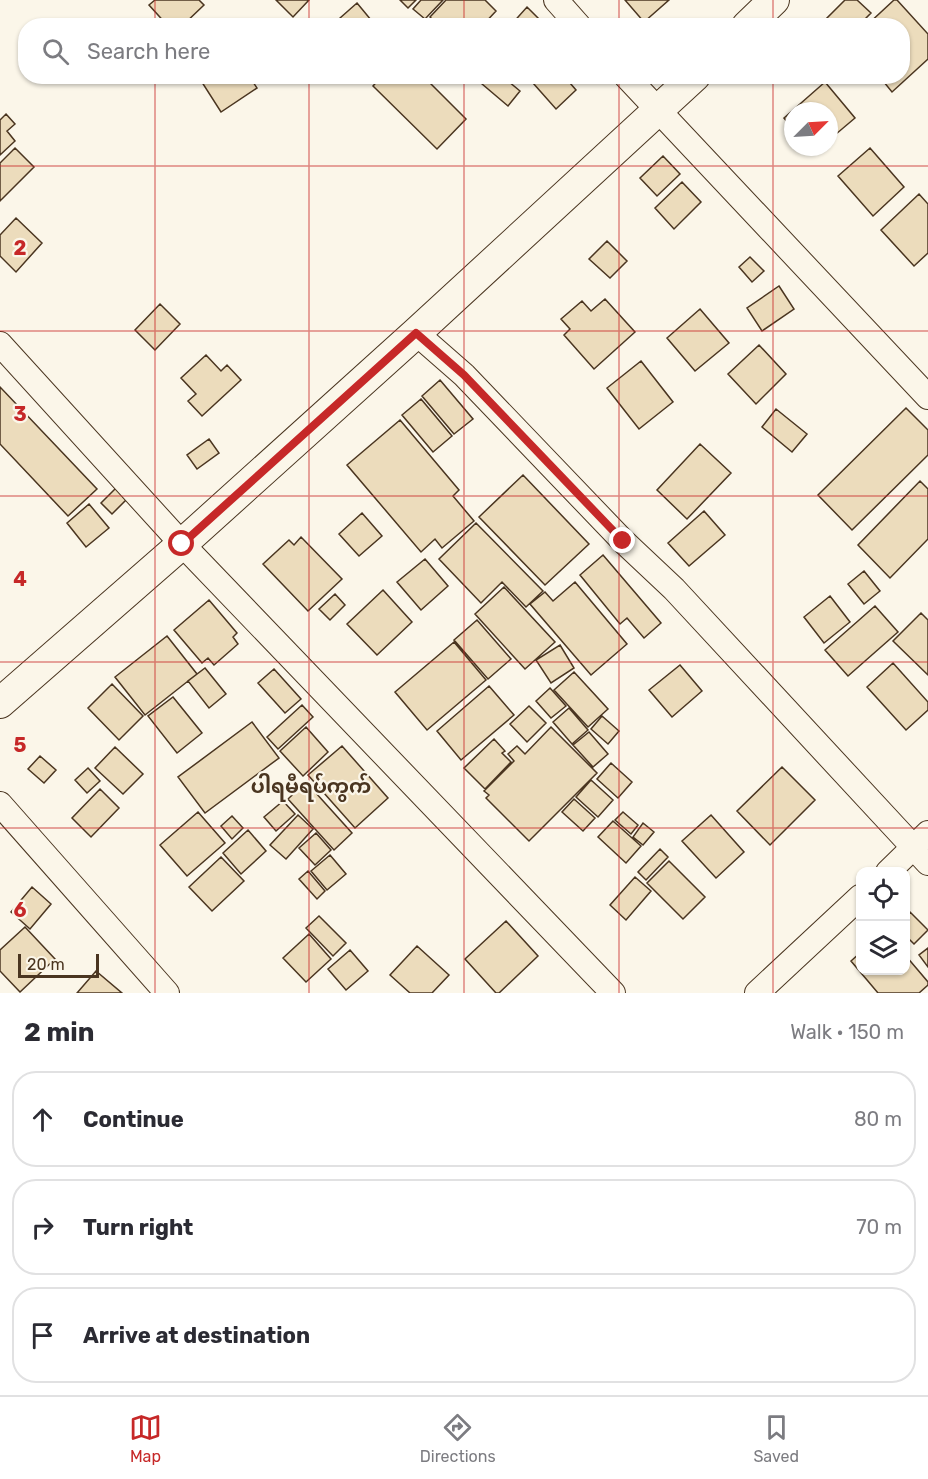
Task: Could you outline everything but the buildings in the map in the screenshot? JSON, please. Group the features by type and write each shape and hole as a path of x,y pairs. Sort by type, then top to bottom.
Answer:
{"street":[{"path":"556,0 572,18"},
{"path":"755,18 774,0"},
{"path":"633,84 928,397"},
{"path":"0,703 182,544 416,333 686,84"},
{"path":"416,333 464,375 923,848 895,867"},
{"path":"0,344 182,544 613,993"},
{"path":"0,804 167,993"},
{"path":"757,993 856,902"}],"district":[{"name":"ပါရမီရပ်ကွက်","path":"311,786"}],"route":[{"path":"182,544 416,333 464,375 623,541"}]}
